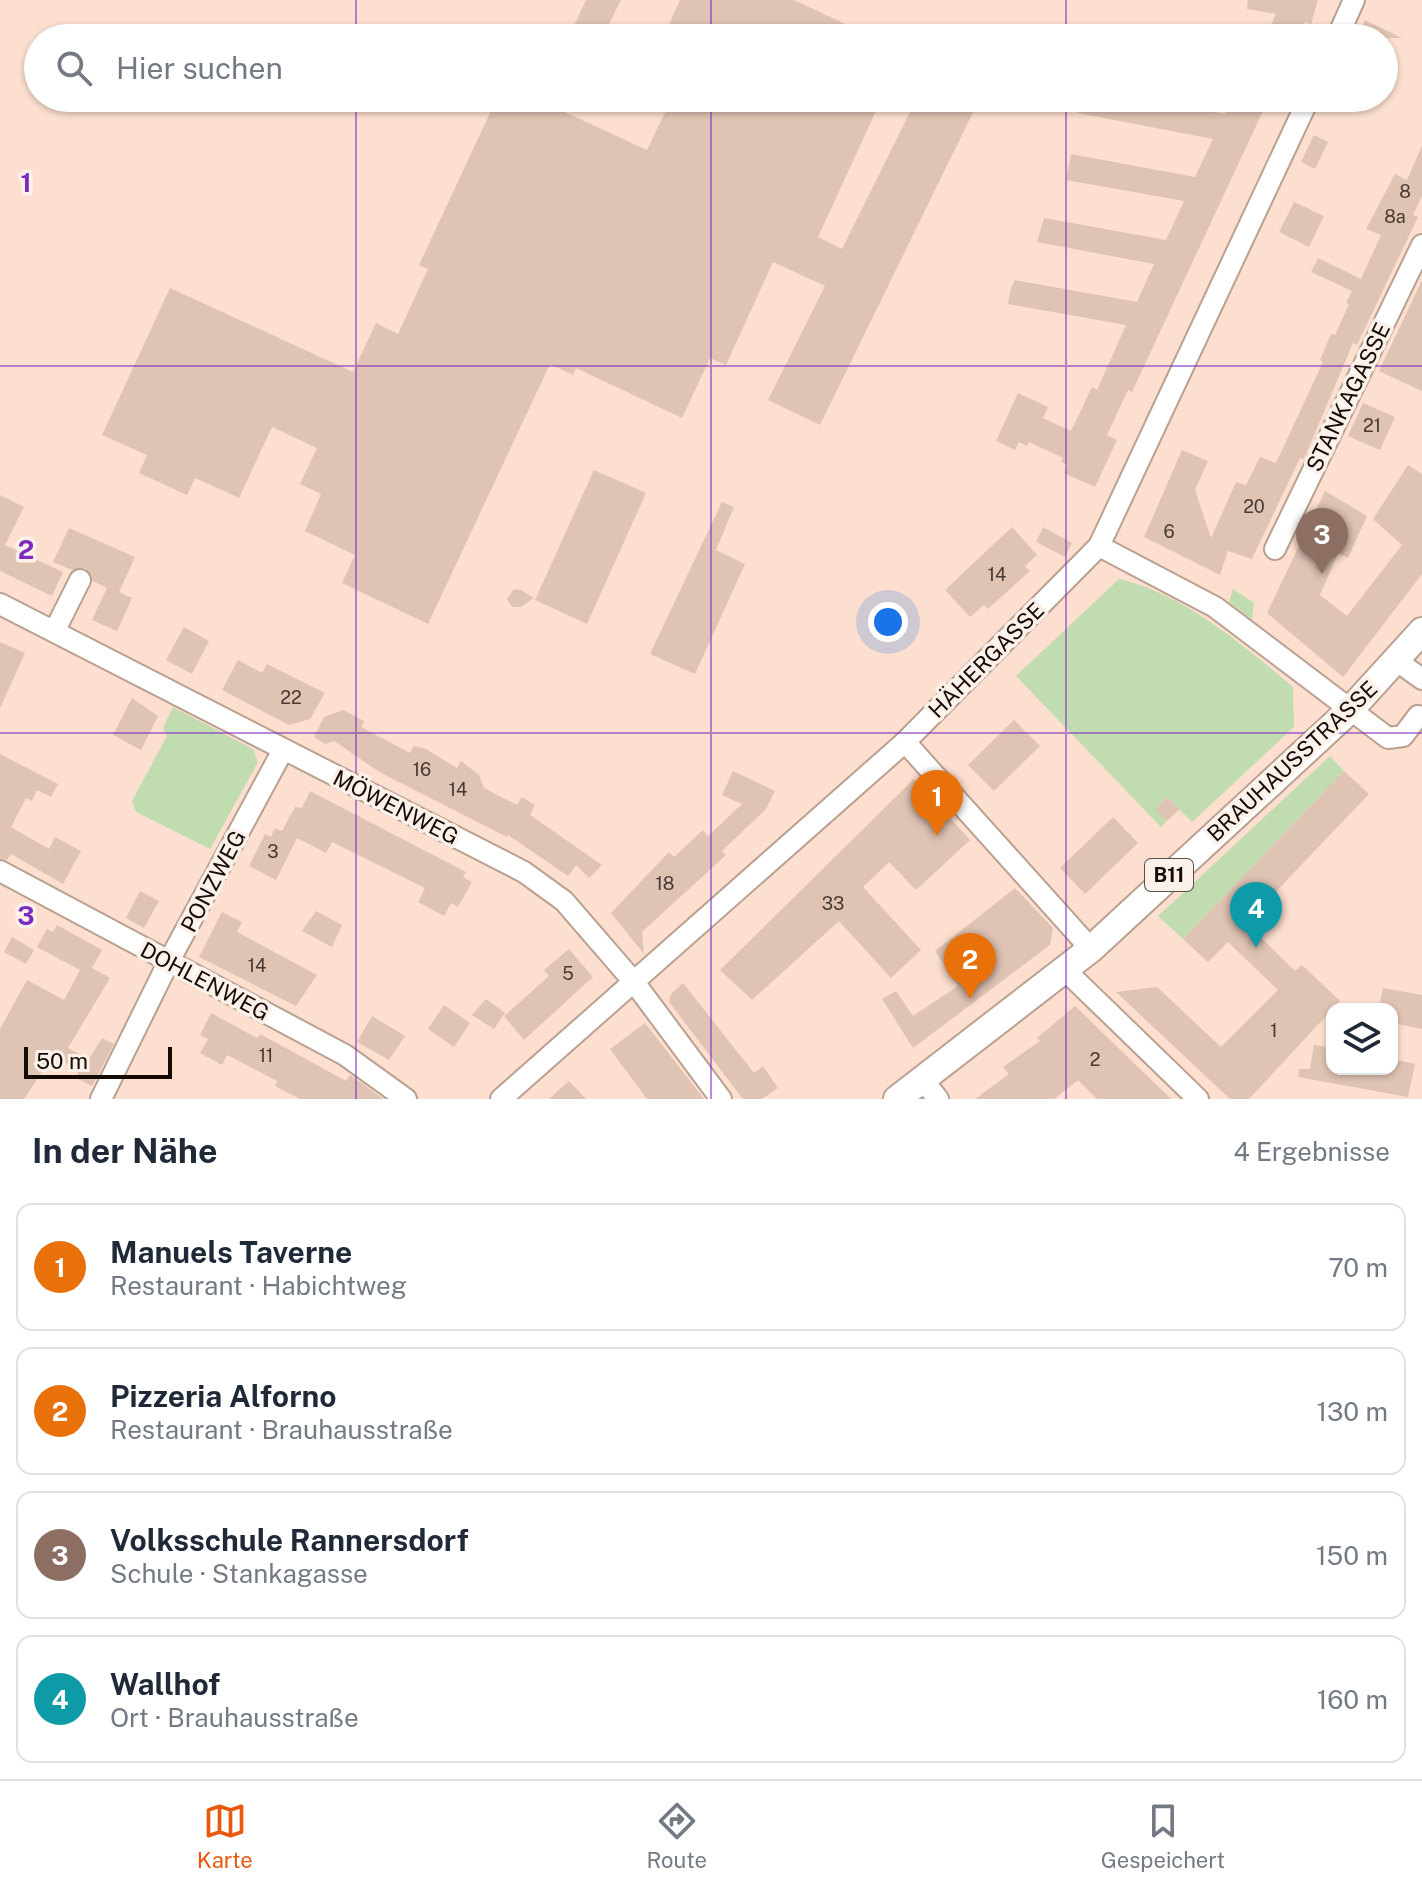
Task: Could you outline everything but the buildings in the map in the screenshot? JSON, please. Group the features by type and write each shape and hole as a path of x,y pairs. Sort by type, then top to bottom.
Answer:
{"main road":[{"name":"BRAUHAUSSTRASSE","path":"897,1099 931,1089 1091,949 1351,709 1422,631"}],"street":[{"path":"1343,24 1354,0"},
{"name":"HÄHERGASSE","path":"501,1099 905,742 1099,546 1302,112"},
{"name":"STANKAGASSE","path":"1275,549 1422,245"},
{"path":"1099,546 1215,607 1388,738 1403,736 1418,716"},
{"path":"55,630 80,580"},
{"name":"MÖWENWEG","path":"0,604 524,872 564,901 634,982 721,1099"},
{"path":"1397,661 1422,679"},
{"path":"905,742 1091,949"},
{"name":"PONZWEG","path":"101,1099 169,961 283,750"},
{"name":"DOHLENWEG","path":"0,871 345,1055 406,1099"},
{"path":"1065,970 1198,1099"}],"green space":[{"path":"1119,579 1167,596 1212,623 1293,687 1294,727 1192,822 1167,797 1156,808 1167,821 1161,827 1016,676"},
{"path":"1233,589 1254,603 1252,620 1229,602"},
{"path":"173,707 253,749 258,762 210,849 136,812 132,801 167,736 163,728"},
{"path":"1330,756 1344,771 1183,939 1158,916"}],"place":[{"name":"Volksschule Rannersdorf","path":"1322,574"},
{"name":"Manuels Taverne","path":"937,836"},
{"name":"Wallhof","path":"1256,948"},
{"name":"Pizzeria Alforno","path":"970,999"}]}
